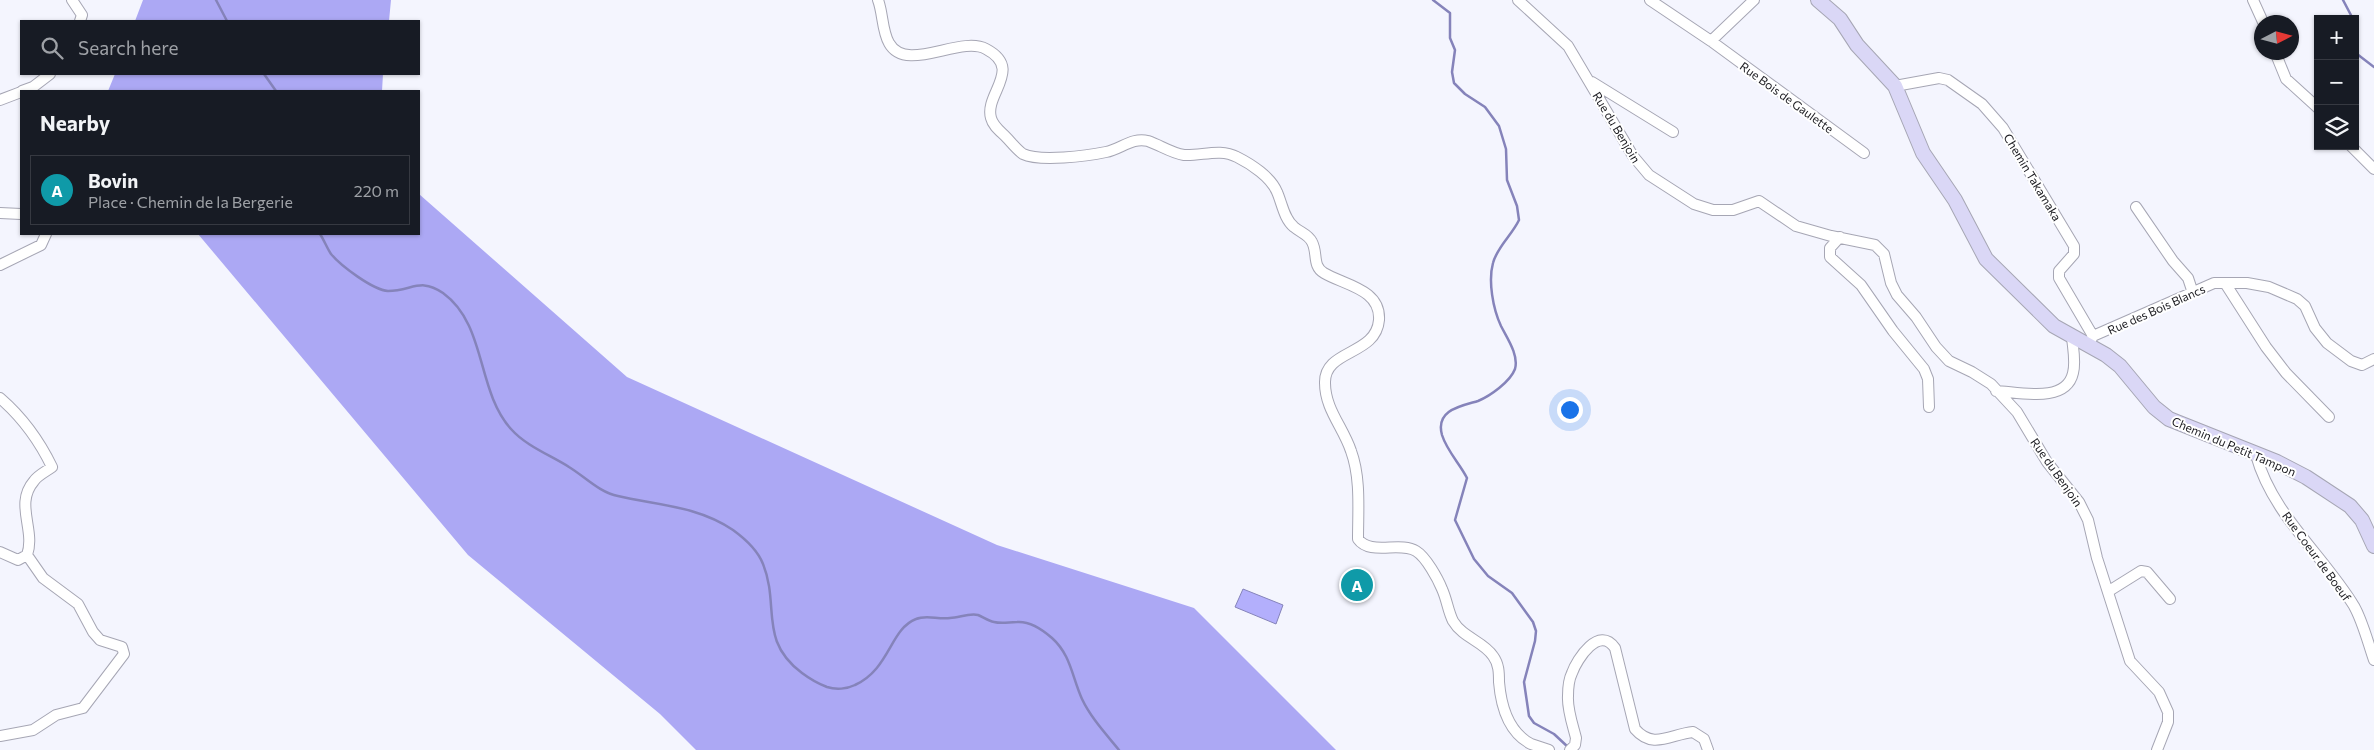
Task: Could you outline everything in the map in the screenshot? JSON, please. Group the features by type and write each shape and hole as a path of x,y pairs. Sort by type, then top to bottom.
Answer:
{"street":[{"path":"72,0 82,15 80,20"},
{"path":"878,0 887,40 895,49 915,55 929,55 973,44 986,49 996,56 1003,75 999,88 991,102 991,118 995,126 1022,153 1037,157 1106,152 1135,140 1143,140 1178,153 1220,152 1236,156 1271,182 1286,216 1294,227 1309,237 1314,246 1316,263 1320,270 1363,291 1377,306 1379,321 1374,336 1363,347 1335,362 1328,369 1325,381 1328,404 1351,451 1358,498 1358,539 1368,546 1410,549 1418,553 1442,588 1454,623 1464,634 1487,649 1494,658 1499,669 1502,703 1506,716 1516,732 1530,744 1549,750"},
{"name":"Rue du Benjoin","path":"1518,0 1568,46 1591,81 1601,104 1640,167 1649,175 1694,204 1713,210 1726,211 1759,201 1796,226 1875,244 1879,248 1884,254 1891,283 1897,295 1916,317 1940,353 1950,361 1982,378 2017,412 2047,462 2079,502 2088,520 2097,558 2130,661 2159,692 2168,712 2168,722 2157,750"},
{"name":"Rue Bois de Gaulette","path":"1650,0 1711,41 1864,153"},
{"path":"1711,41 1754,0"},
{"name":"Chemin du Petit Tampon","path":"1818,0 1840,19 1857,45 1895,86 1923,153 1955,200 1986,259 2043,317 2072,337 2091,341 2120,366 2154,407 2169,419 2277,462 2343,500 2362,520 2374,546"},
{"path":"2253,0 2259,15"},
{"path":"2278,60 2286,79 2315,105"},
{"path":"25,90 33,87 49,75"},
{"name":"Chemin Takamaka","path":"1895,86 1939,78 1948,80 1982,104 2003,128 2074,246 2074,254 2059,271 2059,278 2091,341"},
{"name":"Rue du Benjoin","path":"1591,81 1672,132"},
{"path":"0,100 20,92"},
{"path":"2355,150 2374,169"},
{"path":"2136,208 2173,261 2188,278 2193,293"},
{"path":"0,213 20,214"},
{"path":"3,261 41,245 46,235"},
{"path":"1840,237 1830,248 1830,257 1860,285 1893,331 1924,369 1928,379 1929,407"},
{"path":"2225,282 2266,347 2286,373 2329,417"},
{"name":"Rue des Bois Blancs","path":"2091,341 2214,283 2258,284 2288,294 2305,306 2315,328 2327,343 2351,362 2362,365 2374,360"},
{"path":"1996,391 2048,393 2064,388 2073,375 2072,337"},
{"path":"0,398 41,443 52,466 34,481 24,501 31,545 27,555 18,560 0,552"},
{"name":"Rue Coeur de Boeuf","path":"2256,455 2261,473 2268,486 2306,544 2355,608 2374,660"},
{"path":"0,736 33,730 56,715 83,708 124,654 122,648 100,640 93,632 78,604 43,578 27,555"},
{"path":"2109,591 2141,571 2147,572 2170,599"},
{"path":"1570,750 1576,742 1567,698 1571,674 1583,653 1594,642 1602,640 1610,642 1615,648 1635,728 1640,735 1655,741 1693,732 1701,735 1708,750"}],"shaded area":[{"path":"143,0 391,0 389,20 135,20"},
{"path":"115,75 383,75 382,90 108,90"},
{"path":"420,195 627,377 997,545 1194,608 1336,750 696,750 660,714 468,555 199,235 420,235"},
{"path":"1243,589 1283,605 1276,624 1235,607"}],"waterway":[{"path":"216,0 226,20"},
{"path":"1433,0 1450,13 1450,38 1455,50 1452,72 1454,83 1465,94 1485,107 1499,126 1506,149 1507,180 1517,206 1519,220 1495,257 1491,278 1496,312 1514,352 1515,369 1509,379 1488,396 1451,410 1442,420 1442,435 1467,478 1455,520 1474,559 1488,576 1512,593 1533,622 1536,631 1535,641 1524,682 1529,716 1534,723 1554,734 1568,747"},
{"path":"2343,0 2351,15"},
{"path":"2359,56 2374,67"},
{"path":"265,75 275,90"},
{"path":"321,235 336,259 349,271 374,286 388,291 422,285 428,286 443,293 457,306 475,340 492,396 500,413 517,435 538,450 569,467 592,484 611,494 692,511 720,522 742,537 763,564 768,579 772,622 780,648 788,661 808,677 830,688 841,689 855,685 867,678 876,669 900,631 907,624 920,618 953,618 978,615 997,623 1027,623 1045,632 1058,645 1067,659 1082,699 1090,713 1119,750"}],"place":[{"name":"Bovin","path":"1357,585"}]}
